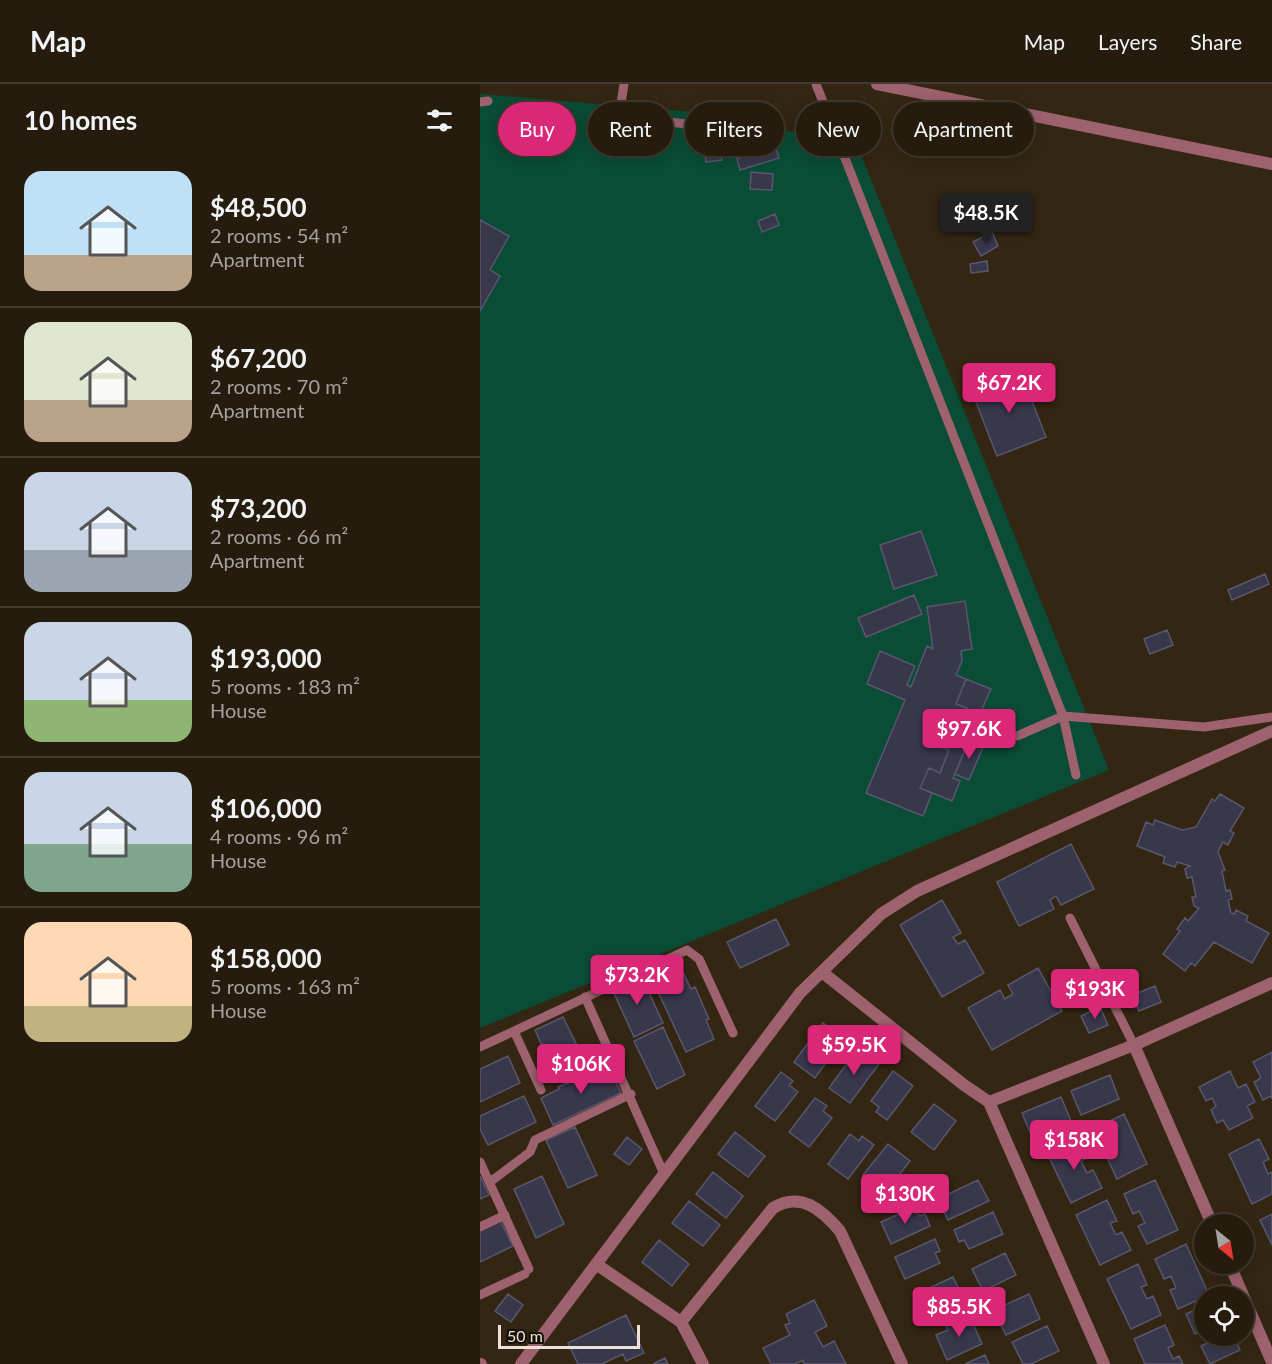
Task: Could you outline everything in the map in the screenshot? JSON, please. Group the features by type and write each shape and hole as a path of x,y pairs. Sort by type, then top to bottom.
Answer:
{"street":[{"path":"877,84 1272,164"},
{"path":"521,1364 800,993 880,914 900,899 1272,731"},
{"path":"822,972 964,1085 989,1102 1104,1364"},
{"path":"989,1102 1134,1045 1272,982"},
{"path":"1134,1045 1208,1214"},
{"path":"681,1322 773,1208 787,1201 801,1200 832,1221 840,1232 902,1364"},
{"path":"596,1264 681,1322 703,1364"},
{"path":"1234,1274 1272,1362"}],"lane":[{"path":"621,102 624,84"},
{"path":"816,84 1063,716 1076,775"},
{"path":"1017,736 1063,716 1204,727 1272,717"},
{"path":"1070,918 1134,1045"},
{"path":"480,1047 691,950 699,959 733,1033"},
{"path":"585,998 631,1094 664,1174"},
{"path":"514,1031 541,1090"},
{"path":"489,1182 530,1152 535,1140 631,1094"},
{"path":"480,1162 505,1215 527,1271 480,1295"},
{"path":"480,1227 505,1215"}],"green space":[{"path":"480,94 574,102 498,102 498,156 576,156 576,102 588,103 588,156 673,156 673,110 685,111 685,156 784,156 784,130 796,133 796,156 861,156 1109,770 480,1028"}],"building":[{"path":"705,156 722,156 722,160 706,162"},
{"path":"746,156 778,156 779,158 740,170 737,159"},
{"path":"751,172 773,174 772,190 750,189"},
{"path":"775,214 779,225 762,232 758,221"},
{"path":"480,220 509,236 490,270 500,276 480,311"},
{"path":"992,232 998,246 981,256 973,242"},
{"path":"987,261 988,271 971,273 970,264"},
{"path":"1021,373 1046,437 997,456 972,392"},
{"path":"921,531 937,575 894,589 880,545"},
{"path":"1265,574 1269,584 1232,600 1228,590"},
{"path":"914,595 922,614 866,637 858,618"},
{"path":"965,601 972,649 961,651 962,661 956,675 966,679 956,704 967,708 958,731 946,726 938,746 949,750 940,773 929,768 920,788 932,793 923,816 866,793 905,700 867,684 880,651 915,666 907,685 911,687 927,646 933,649 927,607"},
{"path":"1167,630 1173,645 1150,654 1144,639"},
{"path":"966,679 991,689 975,725 963,719 967,708 956,704"},
{"path":"945,729 969,740 953,778 960,781 952,801 920,788 929,768 940,773 949,750 938,746"},
{"path":"969,740 984,745 969,780 955,774"},
{"path":"1220,794 1244,808 1230,831 1234,833 1228,845 1223,842 1218,852 1225,870 1222,871 1226,891 1230,890 1232,899 1228,900 1231,913 1234,914 1236,910 1248,916 1246,921 1269,933 1252,963 1214,942 1195,966 1191,963 1185,971 1163,954 1180,931 1177,929 1185,918 1188,921 1199,908 1194,906 1192,897 1196,897 1192,877 1187,878 1185,869 1190,866 1177,862 1175,867 1163,863 1165,857 1137,846 1146,822 1153,825 1155,820 1182,830 1196,827 1212,799 1215,801"},
{"path":"1071,844 1094,889 1061,905 1056,896 1050,900 1054,909 1019,926 997,882"},
{"path":"942,900 961,933 953,937 958,944 965,940 984,973 942,997 900,925"},
{"path":"776,919 789,945 740,968 727,942"},
{"path":"681,968 691,989 695,987 709,1019 706,1020 714,1039 686,1052 653,981"},
{"path":"1038,968 1062,1011 992,1050 968,1008 1000,990 1005,999 1013,994 1008,985"},
{"path":"641,975 663,1023 634,1037 612,989"},
{"path":"1155,986 1161,1002 1139,1011 1133,995"},
{"path":"1100,1007 1108,1025 1089,1033 1081,1016"},
{"path":"563,1017 586,1064 557,1078 535,1030"},
{"path":"823,1023 844,1038 815,1078 794,1062"},
{"path":"663,1027 685,1075 657,1089 634,1041"},
{"path":"858,1048 879,1064 850,1103 829,1088"},
{"path":"1272,1052 1272,1099 1271,1096 1263,1100 1254,1082 1261,1078 1253,1062"},
{"path":"508,1056 520,1083 480,1102 480,1069"},
{"path":"608,1066 621,1093 553,1125 541,1098 559,1089 558,1087"},
{"path":"893,1071 913,1086 887,1120 876,1112 879,1107 871,1101"},
{"path":"1230,1071 1238,1088 1246,1084 1255,1102 1247,1106 1253,1118 1229,1130 1223,1120 1217,1123 1211,1110 1216,1106 1212,1098 1206,1101 1199,1087"},
{"path":"781,1072 793,1081 789,1085 798,1092 775,1121 755,1106"},
{"path":"1110,1075 1119,1099 1081,1115 1071,1091"},
{"path":"524,1096 536,1122 488,1145 480,1129 480,1116"},
{"path":"1061,1097 1071,1121 1032,1137 1022,1113"},
{"path":"815,1098 827,1106 823,1111 832,1118 809,1147 789,1132"},
{"path":"934,1104 956,1121 934,1150 911,1132"},
{"path":"1124,1114 1147,1164 1117,1179 1108,1160 1114,1158 1109,1146 1103,1149 1093,1129"},
{"path":"575,1127 597,1175 568,1188 546,1140"},
{"path":"735,1132 765,1156 748,1177 718,1154"},
{"path":"850,1134 859,1141 862,1136 874,1145 848,1179 828,1164"},
{"path":"627,1137 642,1149 629,1165 614,1154"},
{"path":"1078,1138 1087,1158 1081,1161 1087,1173 1093,1170 1102,1188 1071,1203 1047,1153"},
{"path":"1259,1139 1269,1159 1263,1162 1268,1174 1272,1172 1272,1194 1252,1204 1229,1154"},
{"path":"888,1144 910,1161 886,1192 863,1175"},
{"path":"713,1172 743,1196 726,1218 696,1194"},
{"path":"480,1176 489,1195 480,1199"},
{"path":"542,1176 564,1224 536,1238 514,1189"},
{"path":"978,1180 989,1201 948,1220 941,1206 946,1204 942,1197"},
{"path":"1155,1180 1178,1230 1147,1244 1138,1226 1145,1223 1139,1211 1133,1214 1124,1194"},
{"path":"1107,1200 1117,1221 1110,1223 1116,1235 1122,1232 1131,1250 1100,1265 1076,1215"},
{"path":"689,1201 720,1225 703,1246 672,1223"},
{"path":"915,1207 919,1216 925,1214 930,1226 891,1244 881,1222"},
{"path":"993,1212 1003,1234 969,1249 964,1240 959,1242 954,1230"},
{"path":"1272,1214 1272,1245 1260,1220"},
{"path":"500,1220 513,1246 480,1262 480,1229"},
{"path":"935,1239 940,1251 935,1253 940,1263 905,1279 895,1257"},
{"path":"659,1240 689,1264 672,1286 642,1262"},
{"path":"1186,1244 1194,1262 1194,1274 1200,1274 1205,1286 1194,1286 1194,1302 1178,1309 1170,1290 1176,1288 1171,1276 1164,1279 1155,1259"},
{"path":"1005,1253 1016,1275 983,1291 972,1269"},
{"path":"1138,1264 1147,1285 1141,1287 1147,1299 1153,1296 1161,1315 1131,1329 1107,1279"},
{"path":"953,1277 959,1289 953,1291 958,1301 924,1316 914,1295"},
{"path":"508,1294 523,1305 511,1322 495,1311"},
{"path":"1029,1294 1040,1319 1006,1335 994,1310"},
{"path":"814,1300 827,1326 815,1332 823,1347 834,1341 846,1364 804,1364 803,1360 795,1364 771,1364 763,1348 790,1335 785,1325 790,1323 786,1314"},
{"path":"1194,1310 1194,1332 1186,1314"},
{"path":"626,1315 644,1353 626,1361 623,1354 602,1364 578,1364 568,1343"},
{"path":"962,1318 964,1322 971,1319 982,1344 947,1360 936,1335 948,1330 946,1326"},
{"path":"1165,1325 1174,1345 1168,1348 1173,1359 1179,1356 1183,1364 1145,1364 1134,1339"},
{"path":"1047,1326 1059,1351 1031,1364 1023,1364 1012,1342"},
{"path":"1201,1346 1238,1346 1240,1350 1210,1364"},
{"path":"985,1355 989,1364 965,1364"},
{"path":"665,1358 668,1364 653,1364"}]}
